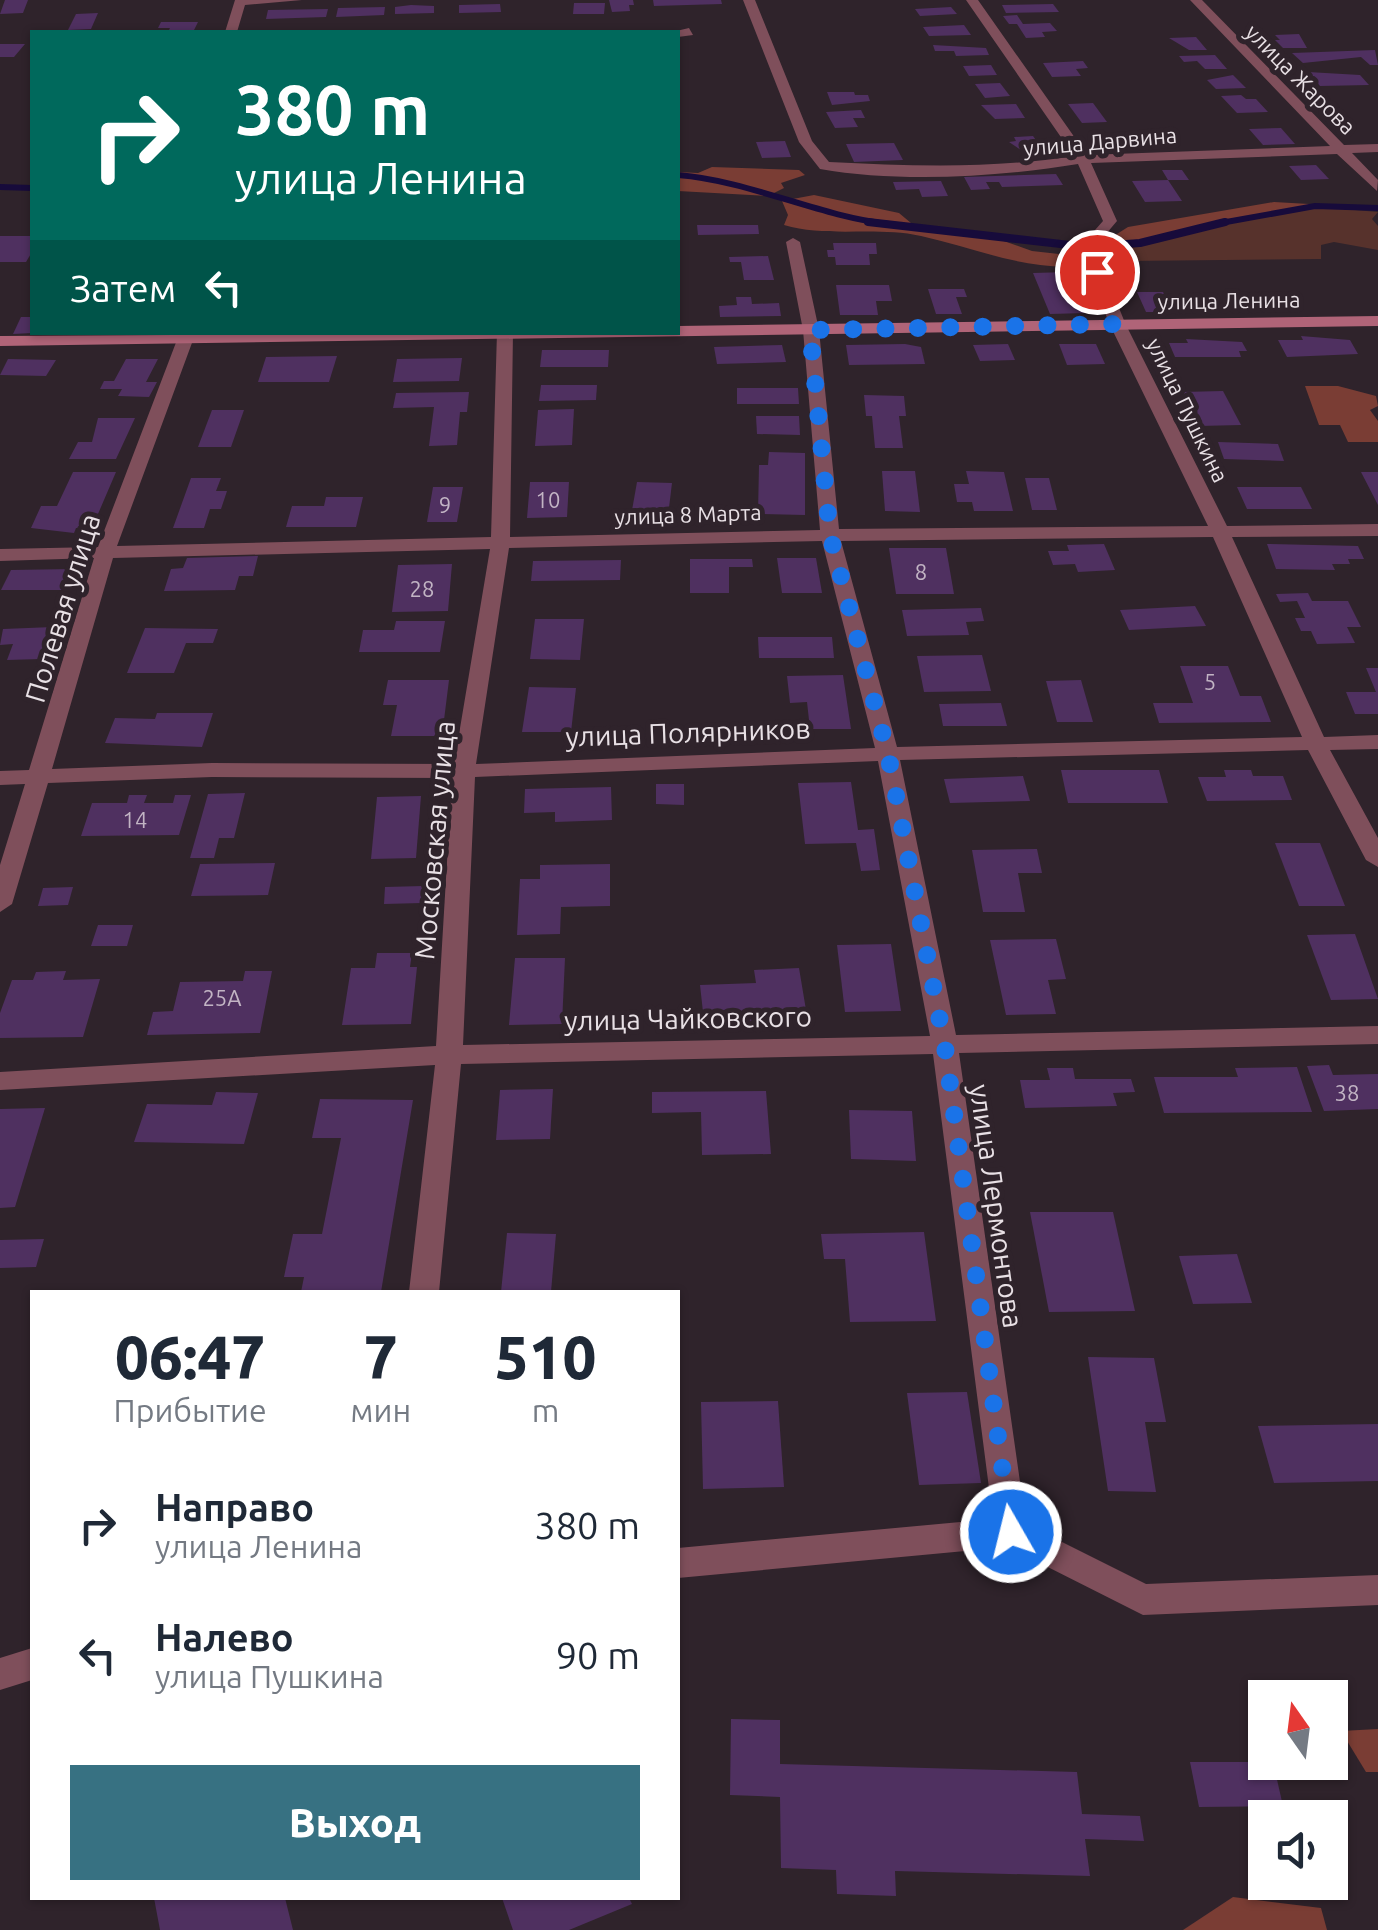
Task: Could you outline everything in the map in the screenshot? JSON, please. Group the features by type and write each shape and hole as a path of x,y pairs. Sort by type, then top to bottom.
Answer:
{"street":[{"path":"233,30 241,1 296,0"},
{"name":"улица Дарвина","path":"749,0 806,142 825,166 924,171 1027,168 1084,159 1378,148"},
{"name":"улица Пушкина","path":"972,0 1084,159 1110,221 1087,247 1117,324 1221,533 1315,742 1378,860"},
{"name":"улица Жарова","path":"1196,0 1377,187"},
{"name":"улица Лермонтова","path":"793,242 810,330 830,535 888,754 945,1047 1011,1532"},
{"name":"улица Ленина","path":"680,332 1378,321"},
{"name":"улица Ленина","path":"0,341 187,335"},
{"name":"Полевая улица","path":"0,904 105,554 187,335"},
{"name":"Московская улица","path":"424,1290 449,1055 464,771 500,545 504,335"},
{"name":"улица 8 Марта","path":"0,555 830,535 1378,530"},
{"name":"улица Полярников","path":"0,778 212,770 464,771 888,754 1378,742"},
{"name":"улица Чайковского","path":"0,1082 449,1055 1378,1035"},
{"path":"680,1563 1011,1532 1143,1600 1378,1590"},
{"path":"0,1674 30,1665"}],"shaded area":[{"path":"712,167 799,170 805,175 781,183 784,188 768,196 680,191 680,172 698,173"},
{"path":"814,195 899,213 917,228 998,239 1032,251 1077,256 1079,266 1038,265 904,233 818,231 784,225 788,215 782,201"},
{"path":"1274,202 1309,204 1311,208 1217,222 1155,238 1114,242 1109,239 1128,227"},
{"path":"1321,207 1378,212 1372,219 1378,226 1378,250 1334,242 1321,245 1321,259 1126,261 1114,243 1155,238 1217,222"},
{"path":"1305,386 1338,386 1376,396 1378,406 1370,410 1378,421 1378,442 1348,442 1340,425 1319,425"},
{"path":"1378,1729 1378,1772 1366,1772 1348,1742 1348,1731"},
{"path":"1233,1897 1321,1908 1327,1930 1183,1930"}],"building":[{"path":"5,0 28,0 23,13 0,14"},
{"path":"609,0 633,0 634,5 629,5 630,11 612,12"},
{"path":"653,0 721,0 722,4 654,6"},
{"path":"574,3 605,3 604,14 573,14"},
{"path":"500,4 501,12 459,13 459,5"},
{"path":"1053,4 1059,12 1006,13 1002,5"},
{"path":"434,6 434,13 395,14 395,7"},
{"path":"385,7 384,15 336,17 338,8"},
{"path":"951,7 957,14 920,16 915,9"},
{"path":"328,9 326,17 266,19 268,10"},
{"path":"98,13 91,29 68,30 76,14"},
{"path":"1017,15 1023,24 1050,23 1057,31 1042,32 1045,37 1026,38 1017,24 1009,24 1003,16"},
{"path":"161,22 198,22 194,30 158,28"},
{"path":"964,25 971,35 929,36 923,27"},
{"path":"1299,34 1307,48 1283,48 1275,40 1280,40 1275,35"},
{"path":"1196,37 1207,50 1189,50 1169,38"},
{"path":"0,44 25,44 14,57 0,57"},
{"path":"933,45 986,48 989,55 956,56 954,51 935,51"},
{"path":"1375,50 1378,65 1370,65 1361,57 1303,63 1292,53"},
{"path":"1215,55 1227,69 1205,69 1197,61 1184,62 1179,56"},
{"path":"1083,61 1088,68 1076,69 1081,76 1052,77 1043,63"},
{"path":"991,65 997,75 969,76 963,66"},
{"path":"1308,72 1360,75 1369,85 1320,86"},
{"path":"1233,75 1246,88 1216,89 1207,80"},
{"path":"1000,83 1010,96 985,98 975,84"},
{"path":"827,92 854,92 868,95 870,101 832,105"},
{"path":"1221,96 1256,99 1268,112 1237,113"},
{"path":"1093,103 1107,122 1082,123 1068,104"},
{"path":"1016,104 1025,118 995,119 981,105"},
{"path":"861,110 865,118 853,118 858,127 835,128 826,112"},
{"path":"1281,128 1295,144 1263,145 1249,129"},
{"path":"1033,136 1044,151 1024,152 1009,142 1016,141 1014,137"},
{"path":"1155,136 1163,148 1100,149 1095,141"},
{"path":"785,141 791,157 762,158 756,142"},
{"path":"894,143 903,160 854,162 846,144"},
{"path":"1316,165 1329,179 1301,180 1289,166"},
{"path":"1162,170 1182,170 1189,180 1168,180"},
{"path":"1056,174 1063,185 1002,187 999,182 986,182 990,189 971,190 964,177"},
{"path":"1168,180 1182,201 1145,202 1132,181"},
{"path":"941,181 948,196 922,197 919,189 896,190 893,182"},
{"path":"697,225 758,225 759,234 698,235"},
{"path":"0,236 30,236 26,262 0,262"},
{"path":"833,243 876,243 877,254 869,254 870,265 836,265 835,257 828,257 827,250 834,250"},
{"path":"768,256 774,280 744,280 741,262 730,262 729,257"},
{"path":"1068,272 1086,313 1050,314 1033,273"},
{"path":"836,285 889,285 892,301 876,301 878,315 840,315"},
{"path":"928,289 964,289 967,297 956,297 962,314 936,314"},
{"path":"1137,292 1163,292 1173,312 1146,312"},
{"path":"736,297 751,297 752,304 779,303 781,316 720,317 719,306 737,305"},
{"path":"21,317 30,317 30,333 13,334"},
{"path":"1301,336 1350,340 1358,354 1287,357 1278,340 1303,340"},
{"path":"1186,339 1242,342 1247,351 1239,351 1241,357 1175,357 1169,343 1188,343"},
{"path":"1008,344 1015,360 980,361 973,345"},
{"path":"1059,344 1096,344 1105,364 1067,365"},
{"path":"782,345 786,362 717,364 714,347"},
{"path":"846,345 921,347 925,364 849,365"},
{"path":"542,350 609,350 608,367 540,367"},
{"path":"337,356 329,382 258,382 266,357"},
{"path":"462,358 459,381 393,382 397,359"},
{"path":"8,359 56,360 46,376 0,375"},
{"path":"126,359 158,359 146,382 157,382 149,397 118,396 122,389 100,389 104,381 114,381"},
{"path":"541,385 597,385 596,400 539,401"},
{"path":"737,388 798,388 799,404 737,404"},
{"path":"1223,391 1241,425 1199,426 1182,392"},
{"path":"469,392 467,412 460,412 457,445 429,446 434,407 393,408 396,393"},
{"path":"864,395 904,396 906,416 899,416 903,448 875,448 872,416 866,416"},
{"path":"574,409 572,445 535,446 538,410"},
{"path":"212,410 244,410 231,447 198,447"},
{"path":"756,416 799,416 800,435 757,434"},
{"path":"98,418 135,418 116,459 69,459 78,442 92,442"},
{"path":"1218,442 1278,444 1284,461 1224,459"},
{"path":"769,452 805,453 805,515 758,514 759,465 768,465"},
{"path":"882,471 915,471 920,512 885,511"},
{"path":"966,471 1004,472 1013,511 974,511 972,502 957,502 954,484 969,484"},
{"path":"73,472 116,472 92,528 76,528 74,533 31,528 41,506 57,506"},
{"path":"1361,472 1378,472 1378,505"},
{"path":"191,478 221,478 216,491 227,491 221,509 210,509 204,528 173,528"},
{"path":"1025,478 1049,478 1057,510 1032,510"},
{"path":"530,482 569,482 567,517 527,518"},
{"path":"637,482 672,483 668,516 631,516"},
{"path":"433,487 463,487 457,522 427,522"},
{"path":"1237,487 1301,487 1312,509 1247,509"},
{"path":"326,497 363,497 356,527 286,527 292,506 324,506"},
{"path":"1104,544 1115,570 1078,572 1075,564 1053,565 1048,551 1069,551 1067,545"},
{"path":"1267,544 1358,546 1364,559 1332,564 1335,570 1276,569"},
{"path":"889,548 946,548 954,594 896,594"},
{"path":"258,556 253,576 239,576 235,590 164,591 171,569 183,568 187,558"},
{"path":"777,558 816,558 822,593 782,593"},
{"path":"690,559 752,559 753,567 729,567 729,593 690,593"},
{"path":"621,560 620,580 531,581 533,561"},
{"path":"452,564 448,611 392,612 398,565"},
{"path":"74,569 66,590 1,590 11,570"},
{"path":"1308,593 1312,601 1348,601 1361,627 1347,627 1355,643 1317,644 1311,631 1301,631 1295,618 1305,618 1297,601 1280,602 1276,594"},
{"path":"1195,606 1206,626 1129,630 1120,610"},
{"path":"981,608 984,621 966,622 969,635 907,636 902,610"},
{"path":"535,619 584,619 580,660 530,659"},
{"path":"396,621 445,621 440,652 359,652 363,630 394,630"},
{"path":"53,627 41,659 7,660 13,644 0,645 3,629"},
{"path":"145,628 218,629 213,643 186,643 174,673 127,673"},
{"path":"758,637 832,637 834,658 759,658"},
{"path":"982,655 991,691 924,692 917,656"},
{"path":"1180,666 1228,666 1240,696 1261,696 1271,722 1159,723 1153,703 1193,703"},
{"path":"1366,668 1378,668 1378,714 1355,714 1346,692 1376,692"},
{"path":"843,675 851,729 810,729 807,702 790,703 787,676"},
{"path":"388,680 449,680 442,736 391,736 397,705 383,705"},
{"path":"1081,680 1093,722 1057,722 1046,681"},
{"path":"529,687 576,688 571,732 522,732"},
{"path":"1001,703 1007,726 943,726 939,704"},
{"path":"157,713 213,713 202,747 105,743 115,718 155,719"},
{"path":"1061,770 1159,770 1168,803 1068,803"},
{"path":"1224,770 1251,770 1253,776 1283,776 1292,800 1207,801 1198,777 1226,777"},
{"path":"1023,776 1030,801 950,803 944,779"},
{"path":"851,782 858,830 874,829 880,870 861,871 856,843 805,844 798,783"},
{"path":"656,784 684,784 684,805 656,804"},
{"path":"611,787 612,820 555,822 555,812 524,813 525,789"},
{"path":"245,793 234,838 219,838 214,858 190,858 208,794"},
{"path":"129,795 147,795 144,803 173,803 175,795 191,795 179,835 81,836 92,803 127,803"},
{"path":"421,796 416,858 371,859 377,797"},
{"path":"1275,843 1320,843 1345,906 1299,906"},
{"path":"1037,849 1042,873 1018,873 1025,912 983,912 972,850"},
{"path":"275,863 268,895 191,896 200,864"},
{"path":"610,864 610,906 561,907 560,934 517,935 520,879 540,879 540,865"},
{"path":"423,886 422,903 384,904 385,887"},
{"path":"73,887 68,905 38,906 43,888"},
{"path":"98,925 133,925 127,946 91,946"},
{"path":"1355,934 1378,999 1331,1000 1307,935"},
{"path":"1056,939 1066,979 1048,980 1056,1014 1006,1015 990,940"},
{"path":"891,944 901,1011 845,1012 837,945"},
{"path":"377,953 412,953 410,967 417,967 411,1024 342,1025 351,968 375,968"},
{"path":"515,958 565,958 562,1024 509,1025"},
{"path":"799,968 807,1016 768,1019 769,1025 741,1026 740,1020 704,1021 700,985 756,983 754,970"},
{"path":"66,971 63,980 100,979 83,1037 0,1038 0,1013 12,980 33,980 36,972"},
{"path":"245,971 272,971 260,1033 147,1035 153,1012 173,1011 180,982 243,981"},
{"path":"1329,1065 1333,1075 1378,1074 1378,1109 1324,1111 1307,1066"},
{"path":"1297,1067 1312,1112 1164,1113 1154,1077 1238,1077 1235,1068"},
{"path":"1047,1068 1073,1068 1075,1079 1131,1079 1135,1092 1113,1093 1117,1106 1025,1108 1020,1080 1050,1080"},
{"path":"553,1089 550,1139 496,1140 500,1090"},
{"path":"766,1091 771,1154 702,1155 701,1112 652,1113 652,1092"},
{"path":"216,1092 258,1093 244,1144 134,1142 147,1104 212,1105"},
{"path":"320,1099 413,1100 381,1290 301,1290 304,1277 284,1277 293,1234 322,1234 341,1138 312,1138"},
{"path":"45,1108 15,1207 0,1208 0,1109"},
{"path":"849,1110 912,1111 916,1161 851,1159"},
{"path":"1030,1212 1113,1212 1135,1311 1049,1312"},
{"path":"924,1232 936,1321 850,1322 845,1259 824,1259 821,1234"},
{"path":"507,1233 556,1234 551,1290 501,1290"},
{"path":"44,1239 36,1267 0,1268 0,1240"},
{"path":"1237,1254 1252,1303 1193,1304 1179,1256"},
{"path":"1088,1357 1154,1358 1166,1422 1145,1422 1156,1492 1108,1491"},
{"path":"967,1392 981,1483 919,1485 907,1393"},
{"path":"778,1401 784,1487 703,1489 701,1402"},
{"path":"1378,1424 1378,1481 1274,1483 1258,1426"},
{"path":"731,1719 780,1720 780,1764 1077,1772 1082,1814 1140,1816 1144,1841 1085,1839 1090,1876 895,1871 896,1896 837,1894 836,1870 781,1868 780,1797 730,1795"},
{"path":"1190,1762 1248,1762 1248,1780 1277,1780 1282,1800 1248,1800 1248,1806 1199,1807"},
{"path":"154,1900 286,1900 293,1930 160,1930"},
{"path":"503,1900 630,1900 632,1904 569,1930 513,1930"}],"waterway":[{"path":"680,175 732,184 836,214 889,224"},
{"path":"0,187 30,188"},
{"path":"1222,223 1315,206 1378,208"},
{"path":"868,222 1087,247 1140,243 1222,223"},
{"path":"1215,224 1222,223"}],"route":[{"path":"1011,1532 945,1047 888,754 830,535 810,330 1117,324 1097,272"}]}
